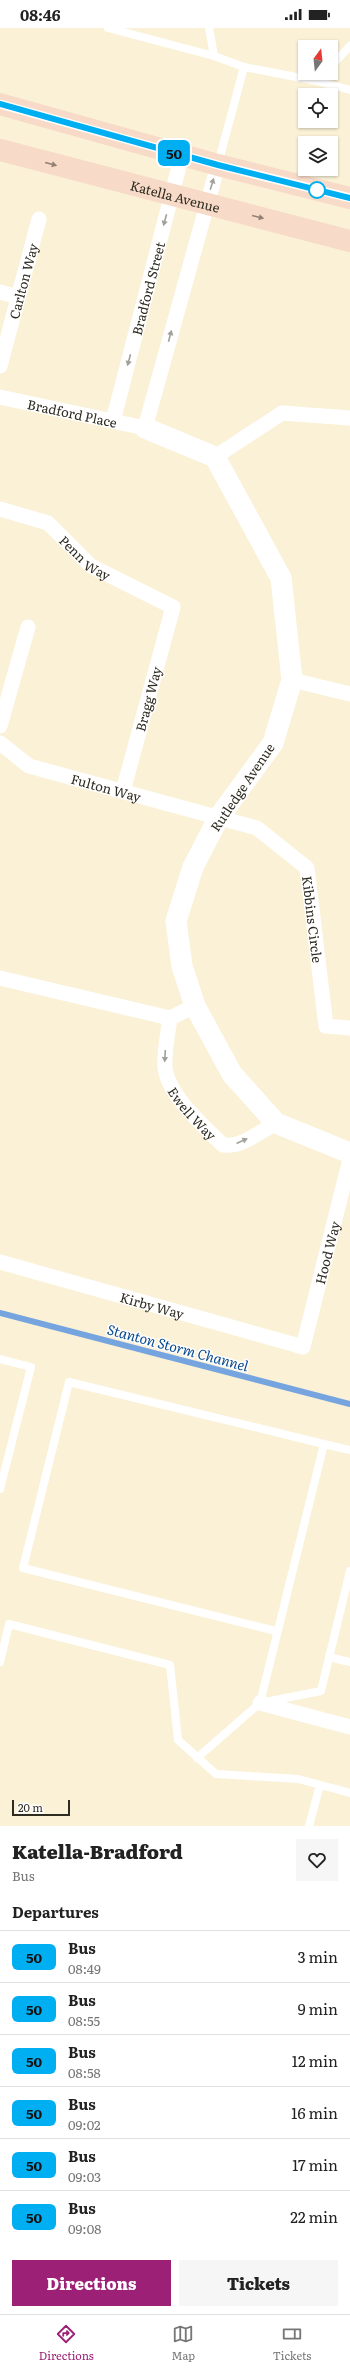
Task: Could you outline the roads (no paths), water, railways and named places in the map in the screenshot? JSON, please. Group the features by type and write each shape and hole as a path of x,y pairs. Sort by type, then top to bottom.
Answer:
{"main road":[{"path":"0,104 218,165 350,198"},
{"name":"Katella Avenue","path":"0,150 350,241"}],"street":[{"name":"Bradford Street","path":"113,420 182,155"},
{"path":"218,165 145,428 215,457 282,413 350,418"},
{"name":"Carlton Way","path":"0,366 39,219"},
{"path":"0,292 18,297"},
{"name":"Bradford Place","path":"0,397 145,428"},
{"name":"Rutledge Avenue","path":"215,457 281,578 292,680 273,743 219,817 193,867 176,921 182,966 195,1006 232,1074 276,1122 350,1153"},
{"name":"Penn Way","path":"0,509 48,523 91,566 173,607"},
{"name":"Bragg Way","path":"123,791 173,607"},
{"path":"0,726 28,627"},
{"path":"292,680 350,694"},
{"name":"Fulton Way","path":"0,743 29,766 219,817"},
{"name":"Kibbins Circle","path":"219,817 257,828 307,868 326,1026 350,1028"},
{"path":"0,978 170,1018 195,1006"},
{"name":"Ewell Way","path":"170,1018 166,1043 166,1073 174,1089 198,1122 223,1145 227,1146 240,1143 276,1122"},
{"name":"Hood Way","path":"303,1347 350,1159"},
{"name":"Kirby Way","path":"0,1262 303,1347"},
{"path":"260,1703 350,1726"}],"lane":[{"path":"108,28 214,56 244,67 317,81 350,90"},
{"path":"209,28 214,56"},
{"path":"338,59 350,46"},
{"path":"218,165 244,67"},
{"path":"0,1359 31,1367 1,1479 0,1489"},
{"path":"276,1631 23,1568 69,1382 350,1450"},
{"path":"260,1703 276,1631 284,1609 324,1444"},
{"path":"197,1758 260,1703 320,1691 350,1571"},
{"path":"0,1662 9,1624 170,1665 178,1740 216,1774 298,1779 350,1793"},
{"path":"329,1657 350,1662"},
{"path":"310,1826 320,1785"}],"waterway":[{"name":"Stanton Storm Channel","path":"0,1313 350,1404"}]}
